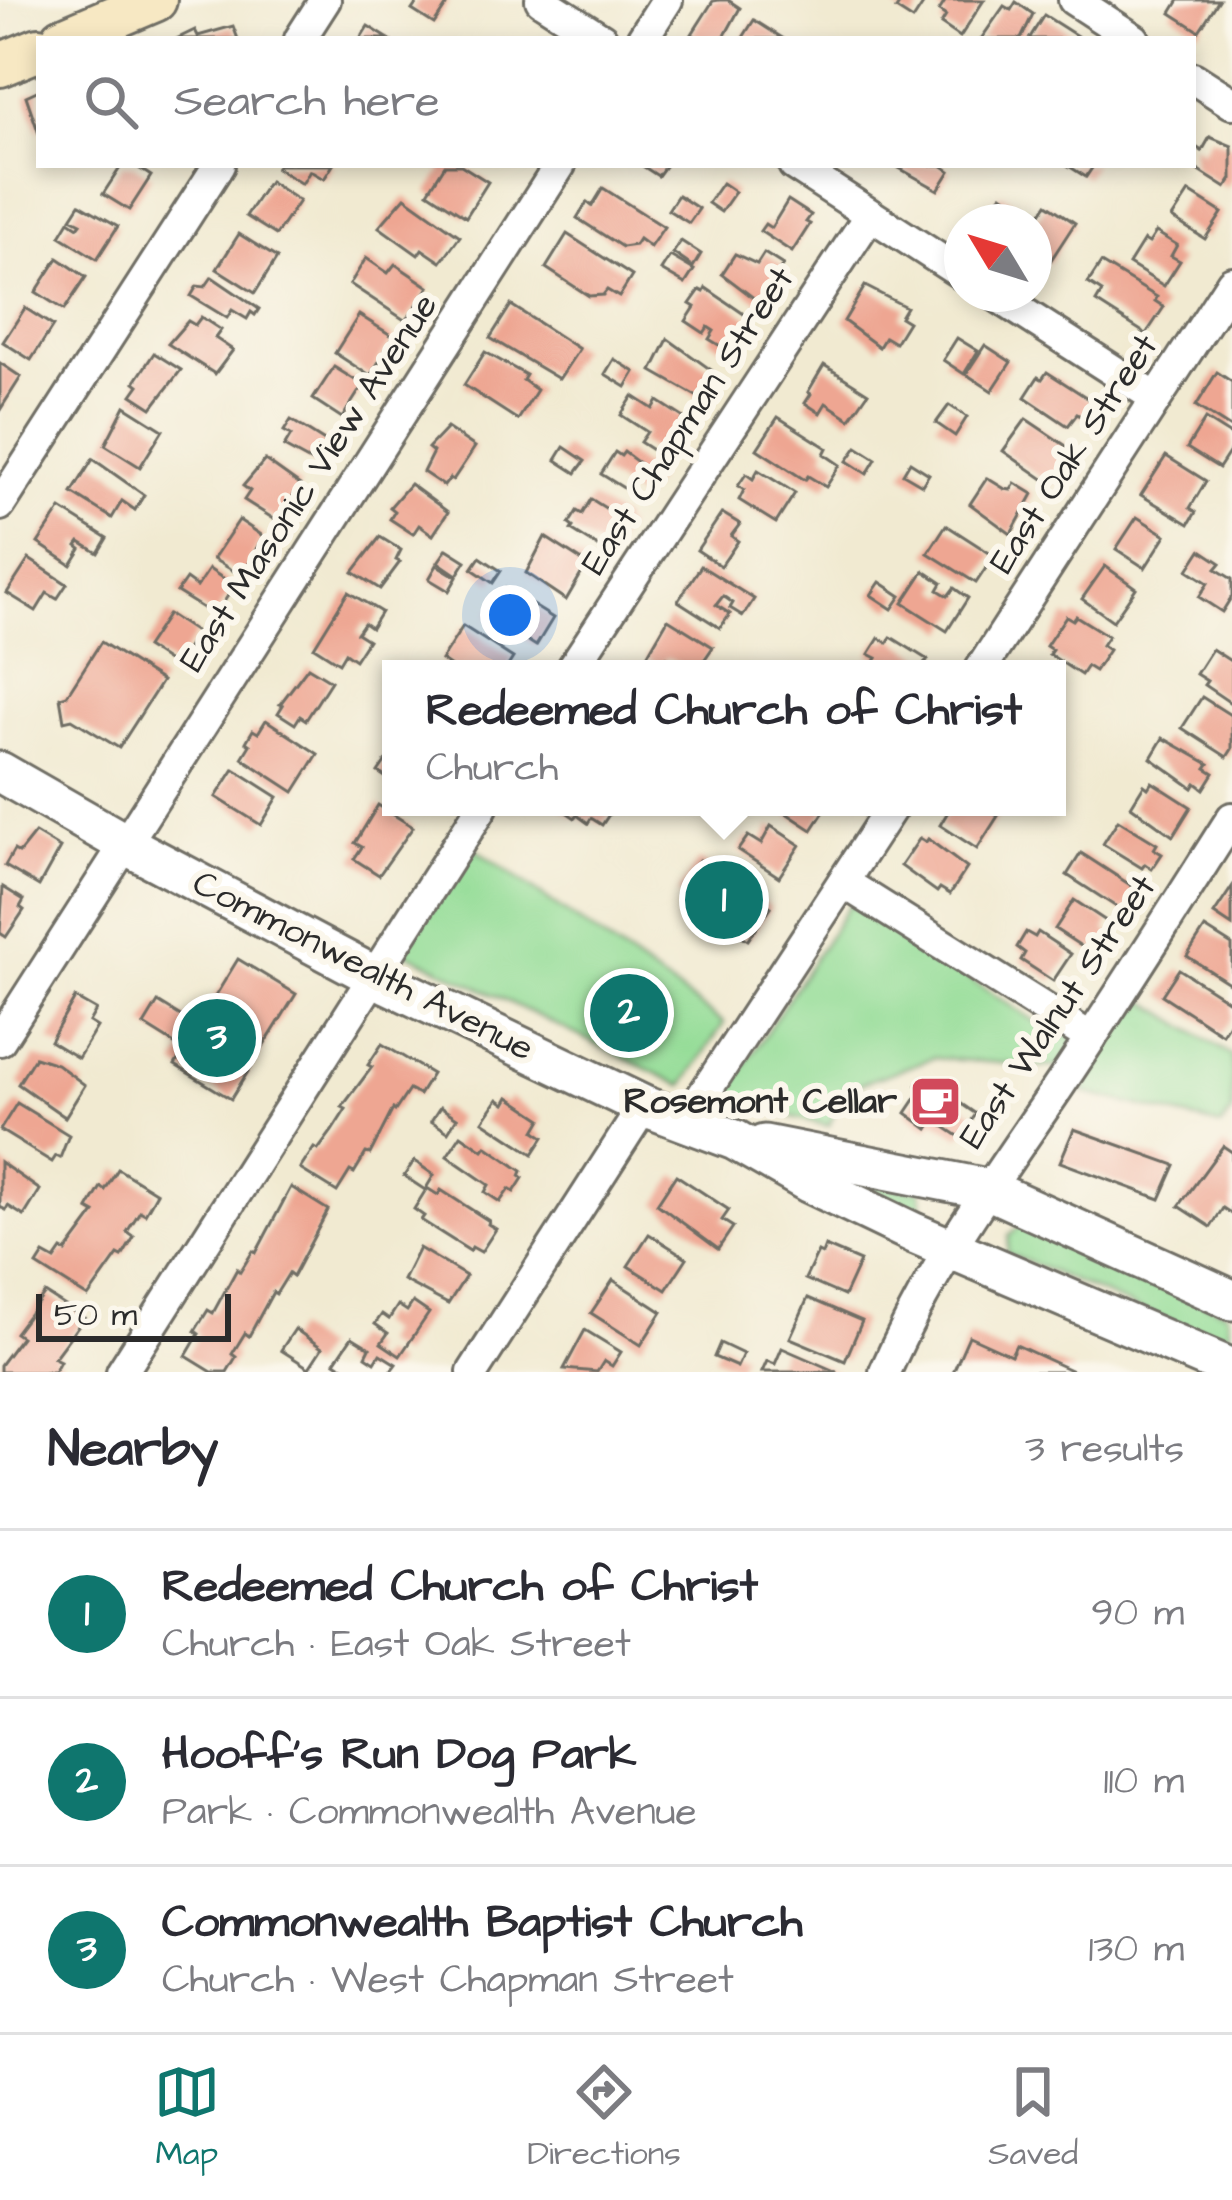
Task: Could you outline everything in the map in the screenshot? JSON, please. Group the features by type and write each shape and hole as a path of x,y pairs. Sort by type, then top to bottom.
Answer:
{"main road":[{"path":"70,36 155,0"},
{"path":"0,65 36,50"}],"street":[{"path":"302,36 325,0"},
{"path":"541,0 597,36"},
{"path":"643,36 667,0"},
{"path":"1073,0 1129,36"},
{"path":"1196,79 1232,103"},
{"path":"0,505 217,168"},
{"name":"East Masonic View Avenue","path":"0,1040 558,168"},
{"path":"799,168 944,262"},
{"name":"East Chapman Street","path":"578,660 870,215"},
{"name":"East Oak Street","path":"987,660 1232,282"},
{"path":"1022,312 1156,398"},
{"name":"Commonwealth Avenue","path":"0,772 372,976 644,1106 735,1140 810,1183 948,1247 1232,1369"},
{"path":"122,1372 476,816"},
{"path":"686,1120 886,816"},
{"name":"East Walnut Street","path":"885,1372 914,1306 948,1247 1091,1038 1232,818"},
{"path":"843,882 1091,1038"},
{"path":"473,1372 644,1106"},
{"name":"Commonwealth Avenue","path":"735,1140 986,1189 1232,1300"}],"green space":[{"path":"472,847 724,1023 683,1086 403,951"},
{"path":"850,903 1060,1037 1135,1013 1144,1000 1232,1056 1232,1112 1221,1126 1082,1092 1096,1070 933,1058 845,1089 829,1126 723,1099"},
{"path":"849,1180 921,1191 922,1203 910,1215"},
{"path":"1022,1224 1226,1312 1226,1336 1220,1344 1007,1253 1009,1236"}],"building":[{"path":"419,0 450,0 434,24 412,10"},
{"path":"728,0 740,8 725,36 695,36 692,34 713,1"},
{"path":"902,0 926,0 913,20 896,9"},
{"path":"946,0 984,0 961,36 941,24 946,16 939,11"},
{"path":"1179,0 1219,0 1199,31 1171,13"},
{"path":"1016,2 1033,14 1022,36 983,36 1004,6 1011,10"},
{"path":"1044,15 1077,36 1031,36"},
{"path":"754,20 779,36 744,36"},
{"path":"233,26 237,36 198,36"},
{"path":"368,26 384,36 362,36"},
{"path":"36,91 36,125 26,96"},
{"path":"1210,137 1232,146 1232,179 1226,188 1195,168 1196,147 1202,151"},
{"path":"120,168 139,168 151,176 129,210 103,194"},
{"path":"276,168 331,168 324,179 310,171 302,184"},
{"path":"443,168 466,168 488,182 466,217 428,192"},
{"path":"899,168 946,168 950,171 938,190"},
{"path":"1072,168 1092,168 1086,177"},
{"path":"269,181 299,201 276,235 246,216"},
{"path":"722,183 735,192 721,212 708,203"},
{"path":"603,188 664,227 650,247 639,239 635,245 622,247 577,218"},
{"path":"1189,192 1222,213 1205,239 1172,218"},
{"path":"1002,194 1016,204 993,204"},
{"path":"678,195 699,209 689,223 668,210"},
{"path":"405,197 460,236 441,262 422,249 418,255 379,227"},
{"path":"788,200 811,215 792,252 760,231 765,224 771,228"},
{"path":"80,204 118,226 97,259 60,236 69,221 78,227 81,223 71,218"},
{"path":"1052,207 1075,223 1052,258"},
{"path":"1156,232 1177,245 1171,256 1180,261 1164,286 1129,264 1144,240 1149,243"},
{"path":"239,234 277,258 255,293 217,269"},
{"path":"567,234 632,276 619,297 607,290 589,296 546,268"},
{"path":"681,241 701,254 693,267 673,253"},
{"path":"764,253 783,265 759,302 722,274 735,254 757,264"},
{"path":"670,256 694,270 685,284 661,270"},
{"path":"58,258 86,277 64,310 36,292"},
{"path":"366,258 388,273 395,264 429,287 406,321 350,284"},
{"path":"1101,263 1157,297 1155,301 1164,307 1146,334 1096,302 1102,292 1088,283"},
{"path":"212,277 259,309 255,315 251,312 247,319 232,310 227,318 191,296"},
{"path":"865,286 906,307 900,317 908,322 895,343 885,337 879,347 844,321"},
{"path":"706,288 754,321 738,346 732,342 727,350 709,339 714,331 708,327 704,333 686,321 695,307 690,304"},
{"path":"511,305 579,349 559,379 490,338"},
{"path":"25,308 53,326 31,360 3,342"},
{"path":"359,315 394,337 370,376 335,353"},
{"path":"201,317 221,330 215,338 233,350 215,374 168,344 188,321 195,325"},
{"path":"957,338 978,351 964,374 943,360"},
{"path":"668,339 721,377 705,401 652,371"},
{"path":"985,345 1011,362 992,391 966,374"},
{"path":"485,352 526,375 523,380 537,390 518,420 464,385"},
{"path":"154,353 181,370 152,408 132,395"},
{"path":"614,359 635,372 626,387 605,374"},
{"path":"0,363 21,377 0,410"},
{"path":"824,365 868,393 850,419 826,403 820,413 805,403"},
{"path":"334,367 363,385 342,418 313,399"},
{"path":"1047,372 1092,401 1082,417 1077,414 1068,426 1025,397"},
{"path":"1217,372 1232,382 1232,429 1196,406"},
{"path":"633,396 653,409 658,401 684,418 660,455 640,442 647,432 621,415"},
{"path":"949,405 967,417 955,436 936,423"},
{"path":"125,406 163,430 140,467 105,445"},
{"path":"778,417 827,448 824,454 840,465 826,487 808,476 805,480 757,449"},
{"path":"1026,419 1075,452 1052,485 1003,451"},
{"path":"1205,419 1232,436 1232,448 1219,468 1187,448"},
{"path":"291,420 334,447 321,467 284,447 291,435 284,431"},
{"path":"447,428 475,447 444,486 423,472 433,452 428,448"},
{"path":"564,447 585,461 576,473 556,460"},
{"path":"857,447 876,459 867,474 847,461"},
{"path":"615,452 621,456 624,452 658,477 643,500 601,474"},
{"path":"1166,456 1206,481 1190,508 1196,512 1189,524 1141,495"},
{"path":"93,459 144,495 135,510 122,501 112,518 72,493"},
{"path":"265,460 300,485 277,521 244,500 250,491 243,486"},
{"path":"910,462 929,474 922,485 903,474"},
{"path":"758,470 795,493 776,523 739,500 744,490 738,486 746,474 753,479"},
{"path":"987,478 1005,489 1011,490 1015,483 1033,494 1011,534 970,504"},
{"path":"410,484 448,512 433,535 419,525 413,534 390,519 395,511 390,507"},
{"path":"591,499 627,526 611,551 571,530 569,524 577,511 582,514"},
{"path":"61,509 107,538 98,553 80,542 71,565 38,543"},
{"path":"722,513 740,524 731,536 738,541 721,566 697,550"},
{"path":"1137,517 1166,535 1145,568 1116,549"},
{"path":"239,520 263,536 246,578 213,559"},
{"path":"946,525 994,556 976,583 928,553"},
{"path":"380,537 401,550 396,560 400,562 380,589 353,572"},
{"path":"545,537 587,564 566,600 526,573"},
{"path":"447,549 466,561 457,575 438,562"},
{"path":"1201,550 1221,563 1216,569 1232,579 1232,596 1222,612 1199,597 1208,583 1188,570"},
{"path":"480,557 501,571 493,583 472,569"},
{"path":"29,559 67,584 57,599 47,593 36,611 7,593"},
{"path":"437,565 457,577 449,591 429,579"},
{"path":"701,566 754,599 743,616 723,596 716,605 730,614 720,628 678,601"},
{"path":"1105,566 1136,588 1113,621 1082,599"},
{"path":"209,569 234,586 215,616 177,592 186,579 197,587"},
{"path":"924,571 942,583 938,590 948,596 954,588 968,598 947,631 903,603"},
{"path":"880,582 901,596 892,609 871,595"},
{"path":"505,588 553,618 536,646 488,615"},
{"path":"348,592 381,612 371,628 364,623 357,633 368,640 355,660 345,653 339,663 314,647"},
{"path":"168,614 197,633 175,666 146,647"},
{"path":"1066,616 1073,620 1076,616 1108,636 1102,645 1109,650 1095,671 1087,666 1081,675 1066,665 1066,660 1049,654 1052,650 1046,646"},
{"path":"668,619 713,647 704,660 646,657"},
{"path":"463,626 513,658 512,660 441,660"},
{"path":"891,637 928,660 876,660 869,654 879,638 887,643"},
{"path":"101,642 162,681 119,748 72,719 64,721 60,697 67,695"},
{"path":"1212,649 1232,662 1232,704 1196,674"},
{"path":"308,667 331,681 306,720 300,716 295,724 278,713 280,704"},
{"path":"1202,697 1232,716 1232,749 1227,757 1182,728"},
{"path":"266,720 318,754 294,792 242,758 253,730 258,733"},
{"path":"1163,738 1209,764 1206,768 1214,773 1204,789 1196,783 1193,788 1151,758"},
{"path":"234,769 278,797 261,825 216,797"},
{"path":"1152,782 1191,807 1173,836 1131,806 1144,785 1148,788"},
{"path":"378,805 382,816 396,816 413,827 379,875 354,859 362,847 355,843"},
{"path":"578,816 608,816 602,825 591,818 588,823"},
{"path":"791,816 821,816 812,830"},
{"path":"946,816 998,816 977,849 940,825"},
{"path":"1118,820 1157,844 1154,849 1162,854 1152,869 1145,864 1142,868 1103,844"},
{"path":"771,826 800,845 779,877 738,850 748,836 761,844"},
{"path":"35,833 60,848 39,886 5,866 14,850 19,853"},
{"path":"920,838 967,868 950,894 940,888 937,892 901,866"},
{"path":"1081,853 1138,890 1124,912 1067,875"},
{"path":"699,860 771,907 748,940 677,893"},
{"path":"3,887 24,900 20,907 24,910 6,937 0,933"},
{"path":"1232,887 1232,926 1214,914"},
{"path":"1074,900 1109,923 1105,930 1111,934 1101,950 1094,946 1090,952 1055,929"},
{"path":"1205,928 1232,945 1232,985 1187,956"},
{"path":"1026,932 1035,937 1038,932 1071,954 1053,981 1021,960 1025,953 1017,947"},
{"path":"238,959 296,994 231,1099 175,1065 184,1050 144,1025 158,1002 197,1026"},
{"path":"1179,969 1232,1003 1232,1018 1222,1034 1162,995"},
{"path":"75,998 96,1010 89,1022 97,1027 78,1058 50,1041"},
{"path":"382,1044 432,1074 419,1095 409,1090 393,1109 370,1154 366,1153 354,1173 350,1171 337,1192 300,1169 332,1131"},
{"path":"35,1057 57,1064 85,1085 65,1117 18,1084"},
{"name":"Rosemont Cellar","path":"922,1077 976,1114 960,1137 934,1120 928,1129 906,1113 922,1089 917,1085"},
{"path":"509,1097 542,1119 535,1131 544,1137 533,1154 483,1121 498,1099 505,1104"},
{"path":"17,1103 69,1135 60,1158 52,1162 0,1130"},
{"path":"440,1107 457,1118 448,1132 431,1121"},
{"path":"1074,1129 1175,1165 1160,1199 1060,1162"},
{"path":"461,1135 522,1171 514,1192 509,1189 500,1202 485,1192 489,1185 447,1156"},
{"path":"1223,1146 1232,1152 1232,1214 1223,1208 1211,1227 1179,1206"},
{"path":"414,1161 434,1175 425,1190 404,1176"},
{"path":"0,1162 40,1190 24,1216 8,1206 6,1210 0,1207"},
{"path":"118,1169 157,1193 127,1232 134,1237 122,1257 118,1255 88,1297 37,1265 44,1254 55,1260 62,1250 66,1252 95,1213 88,1209 101,1187 105,1190"},
{"path":"676,1175 729,1210 722,1220 733,1227 718,1249 657,1204"},
{"path":"291,1187 328,1210 293,1276 289,1273 273,1292 249,1336 245,1333 227,1372 212,1372 186,1356 199,1334 195,1331 208,1310 213,1313 237,1269 240,1272 256,1253"},
{"path":"427,1188 438,1195 441,1190 496,1229 481,1252 472,1247 470,1251 421,1220 424,1216 414,1209"},
{"path":"649,1234 687,1258 666,1290 628,1266"},
{"path":"825,1246 860,1261 844,1296 805,1279"},
{"path":"419,1248 466,1276 448,1304 403,1280"},
{"path":"613,1280 662,1312 641,1345 591,1313"},
{"path":"45,1293 84,1318 54,1358 60,1361 54,1372 0,1372 0,1365 21,1337 15,1333"},
{"path":"808,1298 862,1321 845,1361 790,1338"},
{"path":"413,1302 429,1313 400,1356 381,1343 388,1333 375,1324 382,1314 389,1319 398,1305 407,1311"},
{"path":"295,1329 322,1348 309,1368 281,1350"},
{"path":"585,1330 621,1352 612,1366 604,1361 597,1372 564,1369"},
{"path":"969,1336 1011,1355 1016,1345 1075,1372 953,1372"},
{"path":"352,1337 370,1348 366,1356 375,1362 380,1354 396,1364 390,1372 344,1372 335,1362"},
{"path":"720,1343 743,1354 737,1367 714,1357"},
{"path":"782,1348 837,1372 762,1372 767,1361 775,1364"}],"place":[{"name":"Redeemed Church of Christ","path":"724,900"},
{"name":"Hooff's Run Dog Park","path":"629,1013"},
{"name":"Commonwealth Baptist Church","path":"217,1038"},
{"name":"Rosemont Cellar","path":"936,1101"}]}
